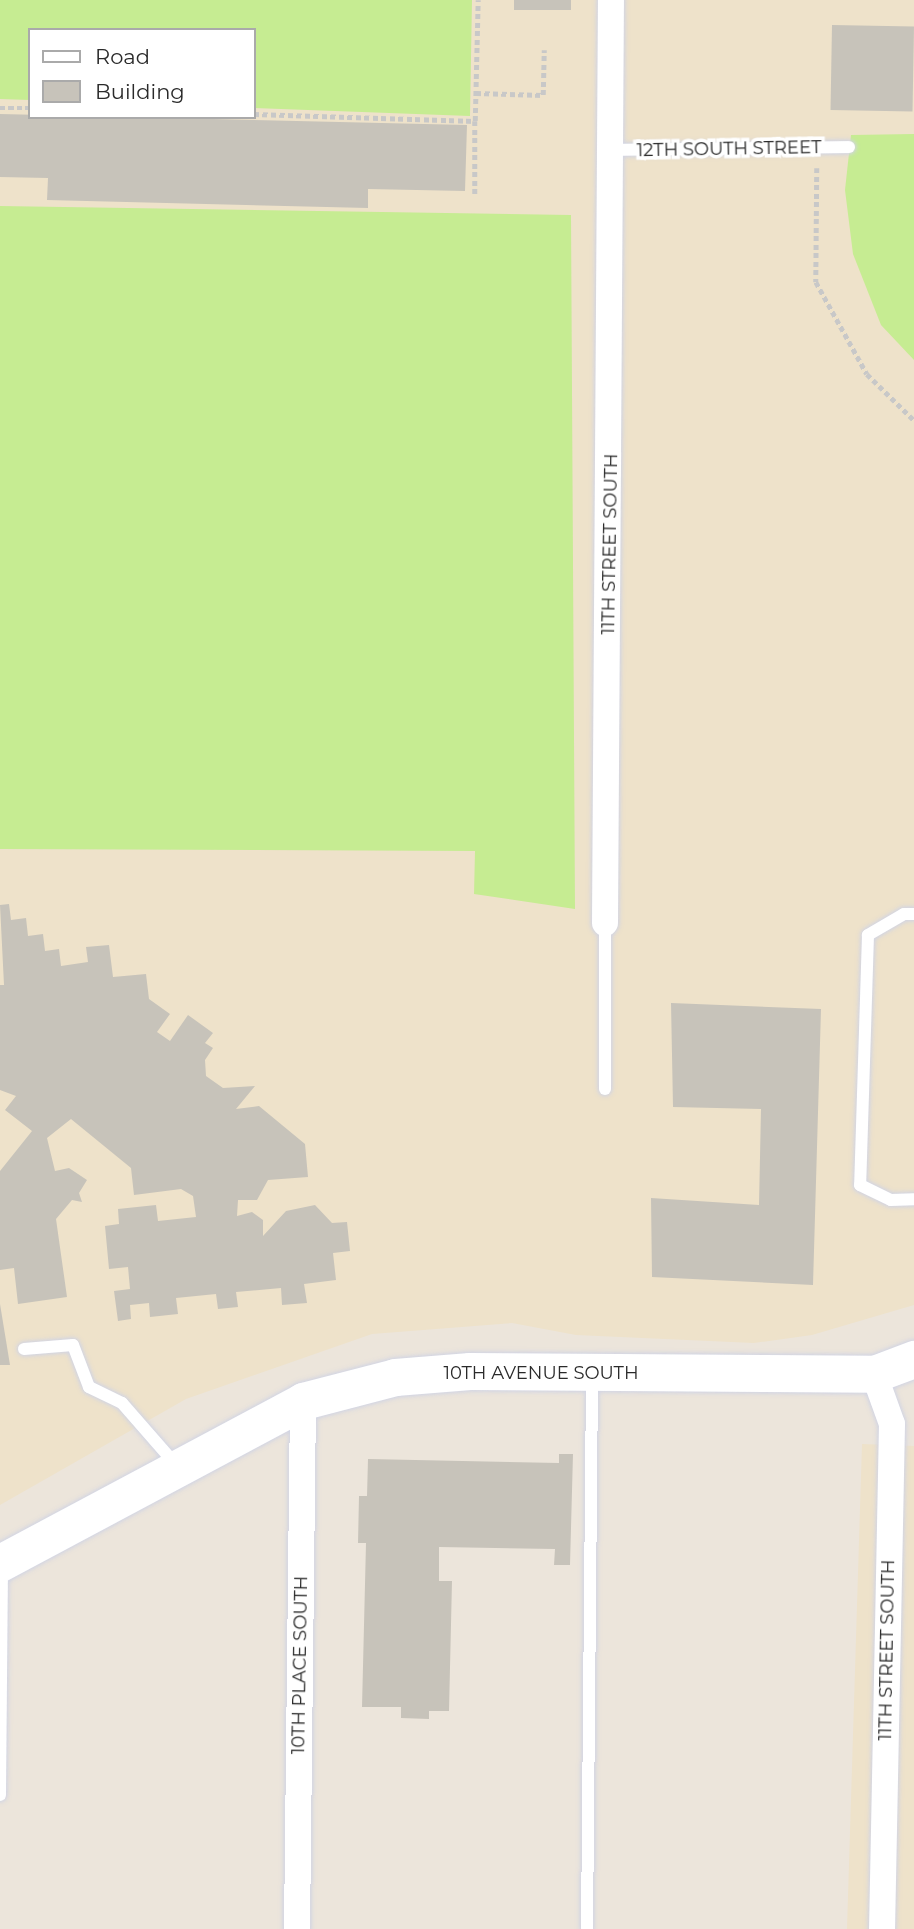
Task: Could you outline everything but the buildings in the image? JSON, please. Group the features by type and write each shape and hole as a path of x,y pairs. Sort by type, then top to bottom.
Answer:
{"street":[{"name":"11TH STREET SOUTH","path":"605,923 611,0"},
{"name":"10TH AVENUE SOUTH","path":"1,1563 303,1401 395,1377 470,1371 874,1374 914,1359"},
{"name":"11TH STREET SOUTH","path":"874,1374 892,1424 882,1929"},
{"name":"10TH PLACE SOUTH","path":"297,1929 303,1401"}],"lane":[{"name":"12TH SOUTH STREET","path":"609,150 849,147"},
{"path":"914,914 904,914 869,935 860,1185 891,1200 914,1199"},
{"name":"11TH STREET SOUTH","path":"605,923 605,1089"},
{"path":"24,1349 73,1345 89,1387 122,1403 179,1468"},
{"path":"587,1929 592,1373"},
{"path":"0,1795 1,1563"}],"path":[{"path":"475,194 478,0"},
{"path":"476,93 544,95 544,50"},
{"path":"0,107 28,108"},
{"path":"256,114 475,121"},
{"path":"817,148 816,282 867,374 914,420"}],"shaded area":[{"path":"0,0 914,0 914,1305 812,1335 754,1343 576,1335 512,1323 372,1334 186,1399 0,1505"},
{"path":"862,1444 914,1446 914,1929 847,1929"}],"green space":[{"path":"0,0 472,0 470,116 256,108 256,28 28,28 28,100 0,99"},
{"path":"914,134 914,360 881,325 853,254 845,190 851,135"},
{"path":"0,206 571,215 575,909 474,894 475,851 0,849"}]}
